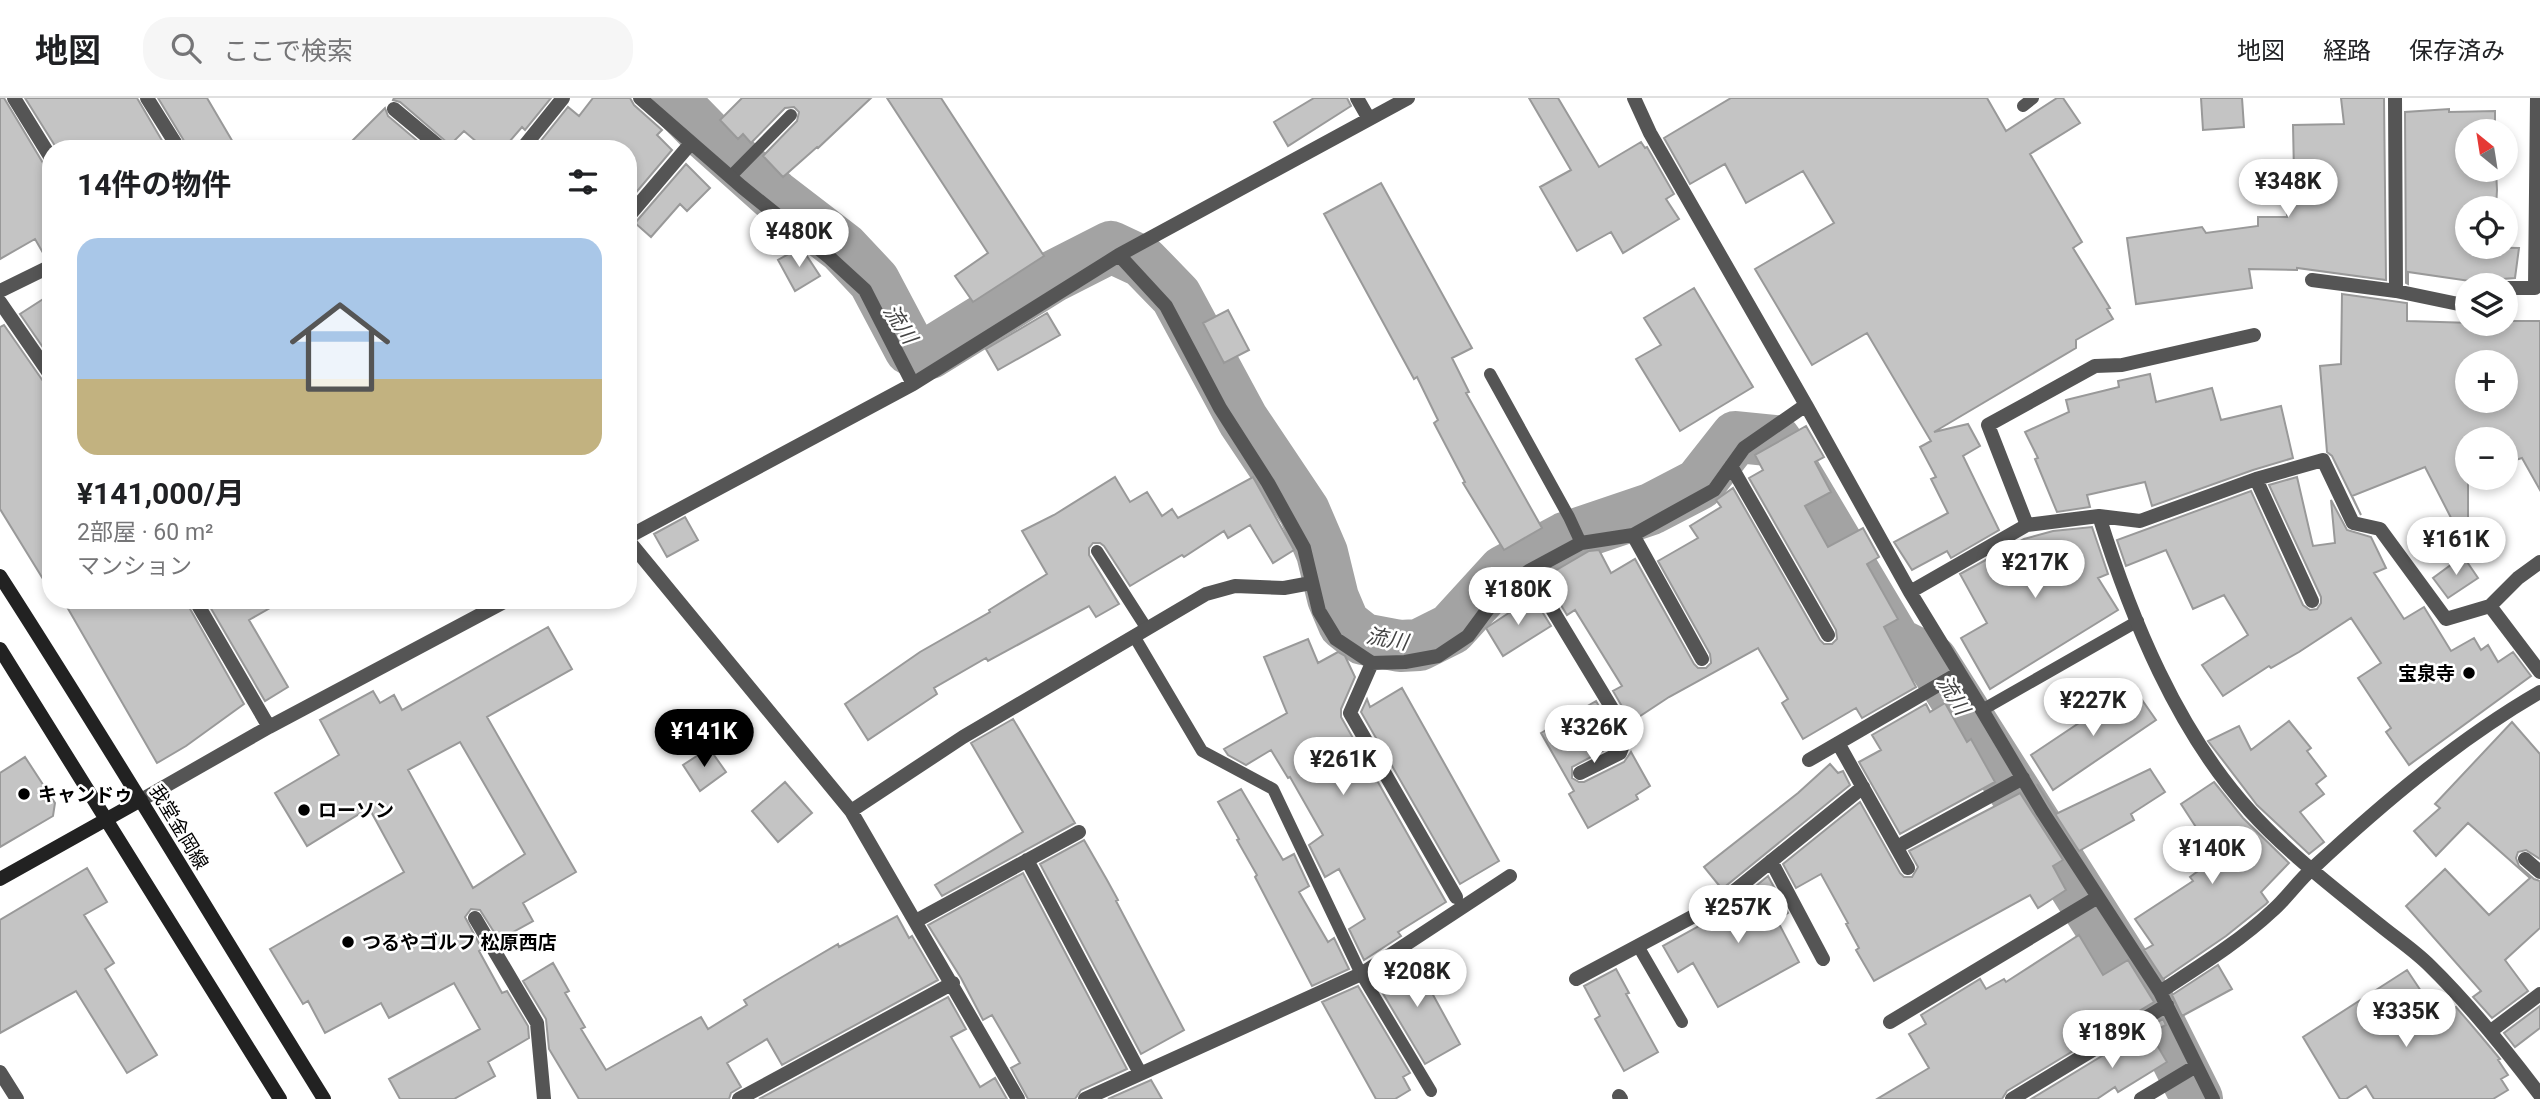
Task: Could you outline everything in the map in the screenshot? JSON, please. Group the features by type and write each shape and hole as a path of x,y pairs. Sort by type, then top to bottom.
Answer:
{"main road":[{"name":"我堂金岡線","path":"0,576 106,741 324,1099"},
{"path":"0,649 281,1099"},
{"path":"0,879 141,800"}],"street":[{"path":"14,98 42,143"},
{"path":"147,98 173,140"},
{"path":"529,140 563,98"},
{"path":"640,98 865,290 913,384"},
{"path":"1357,98 1369,119"},
{"path":"637,533 913,384 1124,252 1408,98"},
{"path":"1634,98 1650,133 1910,592 2021,779 2163,1002 2213,1099"},
{"path":"2395,98 2396,291"},
{"path":"2518,288 2538,288 2537,98"},
{"path":"394,109 431,140"},
{"path":"637,206 691,143"},
{"path":"1124,252 1166,306 1220,408 1268,483 1304,548 1319,611 1336,639 1372,663 1405,662 1438,656 1468,636 1502,590 1529,571 1581,543 1633,535 1714,490 1744,448 1806,405"},
{"path":"0,290 42,271"},
{"path":"2312,280 2396,291 2455,303"},
{"path":"0,302 42,363"},
{"path":"2027,525 1988,425 2095,366 2122,365 2254,335"},
{"path":"1910,592 2027,525 2099,516 2140,521 2256,479 2323,460 2353,523 2380,528 2446,619 2490,606 2518,578 2540,562"},
{"path":"1731,466 1828,635"},
{"path":"2256,479 2312,601"},
{"path":"2099,516 2118,575 2164,681 2196,742 2249,810 2311,870 2429,965 2491,1031 2540,1095"},
{"path":"1633,535 1702,659"},
{"path":"637,549 851,811 1018,1099"},
{"path":"1529,571 1625,730 1626,737 1620,753 1580,774"},
{"path":"851,811 963,737 1206,594 1235,586 1284,588 1311,583"},
{"path":"2490,606 2540,672"},
{"path":"200,609 269,727"},
{"path":"141,800 269,727 491,609"},
{"path":"1372,663 1350,713 1456,897"},
{"path":"1809,760 1958,674"},
{"path":"2012,1099 2134,1026 2210,959 2272,911 2311,870 2412,781 2467,738 2540,692"},
{"path":"1838,743 1908,868"},
{"path":"1904,843 2021,779"},
{"path":"1576,979 1722,901 1863,787"},
{"path":"916,921 1079,832"},
{"path":"2525,859 2540,872"},
{"path":"1027,860 1140,1073"},
{"path":"1772,861 1823,959"},
{"path":"1085,1099 1361,974 1510,876"},
{"path":"1890,1022 2096,898"},
{"path":"475,918 537,1023 544,1099"},
{"path":"739,1099 953,983"},
{"path":"2491,1031 2540,994"},
{"path":"2141,1099 2195,1066"},
{"path":"0,1072 17,1099"}],"lane":[{"path":"730,177 791,115"},
{"path":"1490,374 1581,543"},
{"path":"1097,551 1202,751 1273,789 1361,974 1431,1091"},
{"path":"1982,710 2138,621"},
{"path":"1638,946 1682,1022"}],"building":[{"path":"0,98 4,98 42,161 42,251 35,239 0,259"},
{"path":"25,98 137,98 162,140 51,140"},
{"path":"158,98 207,98 232,140 184,140"},
{"path":"551,98 525,130 522,127 511,140 474,140 464,131 455,140 444,140 400,102 393,100"},
{"path":"593,98 630,98 634,105 662,130 657,135 672,150 637,191 637,140 542,140 568,107 579,116"},
{"path":"742,98 871,98 783,177 763,156 797,121 799,112 794,107 785,108 751,143 743,134 738,139 720,120"},
{"path":"887,98 941,98 1044,256 973,302 955,276 988,253"},
{"path":"1314,98 1347,98 1351,106 1288,146 1274,122"},
{"path":"1529,98 1558,98 1599,167 1641,142 1647,147 1674,194 1666,199 1679,219 1623,253 1611,232 1577,251 1540,187 1571,170"},
{"path":"1731,98 1987,98 2006,131 2057,98 2063,98 2080,123 2030,154 2082,242 2073,248 2110,308 2107,309 2113,319 2076,340 2076,348 1934,432 1968,424 1980,446 1963,456 1999,530 1951,558 1947,551 1912,570 1894,542 1948,513 1931,479 1936,477 1920,447 1931,441 1867,333 1812,365 1755,269 1834,223 1803,171 1746,203 1725,164 1690,184 1664,138"},
{"path":"2201,98 2242,98 2244,127 2203,130"},
{"path":"2341,98 2384,98 2386,280 2297,268 2249,269 2252,288 2136,304 2127,238 2202,227 2206,233 2258,226 2258,217 2287,217 2286,175 2294,174 2293,125 2344,124"},
{"path":"385,108 388,116 416,140 353,140"},
{"path":"2449,109 2449,112 2495,111 2495,119 2455,119 2455,182 2497,182 2497,190 2497,196 2455,196 2455,259 2518,259 2516,273 2455,273 2455,279 2408,272 2408,284 2406,283 2405,112"},
{"path":"686,164 710,188 687,211 680,204 651,237 637,225 637,221"},
{"path":"1381,183 1472,348 1452,358 1469,392 1466,393 1542,528 1504,550 1463,483 1465,482 1434,423 1438,420 1417,377 1414,379 1324,214"},
{"path":"801,247 820,276 795,291 778,260"},
{"path":"1694,288 1753,387 1680,431 1636,359 1661,345 1644,318"},
{"path":"2342,294 2407,303 2407,321 2455,322 2455,336 2518,336 2518,321 2540,321 2540,490 2522,458 2518,459 2518,427 2455,427 2455,490 2468,490 2468,551 2425,467 2352,496 2361,515 2332,456 2327,452 2320,366 2341,364"},
{"path":"42,300 42,346 20,314"},
{"path":"1228,310 1249,350 1224,363 1203,323"},
{"path":"1047,313 1060,335 998,370 986,349"},
{"path":"4,325 42,380 42,577 0,509 0,327"},
{"path":"2150,374 2156,402 2212,388 2221,420 2281,406 2293,458 2152,506 2145,482 2087,495 2090,507 2057,512 2035,459 2038,458 2025,432 2069,412 2066,400 2119,387 2118,381"},
{"path":"1806,426 1824,457 1815,462 1831,492 1805,506 1828,547 1863,528 1879,557 1867,564 1898,619 1884,627 1916,687 1862,718 1856,708 1803,739 1782,703 1788,699 1758,648 1669,697 1631,722 1613,691 1622,686 1575,610 1567,615 1550,587 1559,581 1553,572 1589,551 1599,550 1611,573 1635,559 1694,664 1698,668 1706,668 1711,663 1710,654 1658,561 1698,538 1690,526 1721,507 1716,500 1733,488 1820,640 1824,644 1832,644 1837,639 1836,630 1749,478 1763,470 1755,455"},
{"path":"1115,477 1130,502 1147,492 1162,516 1172,509 1178,518 1253,477 1294,550 1273,563 1250,525 1228,538 1224,531 1184,557 1182,555 1130,586 1104,546 1093,543 1089,548 1089,555 1119,604 1096,617 1089,606 988,661 986,658 934,688 937,694 868,740 845,704 920,652 990,612 989,610 1047,574 1022,531 1054,515"},
{"path":"2297,477 2313,546 2335,543 2331,500 2347,530 2371,537 2386,568 2374,573 2404,619 2424,607 2451,651 2474,638 2481,650 2488,645 2498,662 2513,652 2531,676 2409,765 2386,732 2391,728 2358,678 2381,663 2351,618 2223,696 2202,665 2248,635 2224,595 2193,609 2166,550 2126,566 2117,540 2251,491 2303,605 2310,610 2317,609 2321,597 2269,485"},
{"path":"685,517 698,540 667,557 654,534"},
{"path":"2092,527 2108,574 2098,578 2118,610 1990,689 1961,638 1987,623 1960,574 2024,539 2053,531"},
{"path":"2463,556 2478,578 2448,598 2433,578"},
{"path":"1533,597 1551,626 1503,656 1486,628"},
{"path":"68,609 190,609 244,704 186,746 157,763"},
{"path":"211,609 268,609 249,620 288,687 265,701"},
{"path":"548,627 572,669 487,717 576,872 523,903 533,921 499,940 480,910 471,909 465,917 482,949 479,951 502,993 507,991 528,1026 529,1038 488,1062 495,1076 454,1099 400,1099 389,1079 480,1029 454,983 389,1018 381,1003 325,1033 308,1001 303,1004 270,949 404,872 369,808 307,846 275,793 339,755 320,720 373,691 380,703 394,695 402,710","holes":["460,742 525,854 473,888 408,770"]},
{"path":"1308,639 1318,663 1338,652 1345,656 1355,677 1341,709 1341,717 1446,902 1398,932 1401,936 1364,960 1349,929 1365,919 1339,869 1325,877 1309,845 1323,835 1290,777 1288,778 1271,750 1246,765 1228,755 1224,749 1287,713 1264,657"},
{"path":"2133,687 2156,720 2053,790 2031,755"},
{"path":"1402,688 1499,861 1460,884 1361,712 1367,699 1370,707"},
{"path":"1596,701 1616,736 1612,746 1572,767 1572,778 1584,782 1624,762 1631,752 1650,786 1636,795 1638,799 1588,828 1569,794 1574,791 1541,733"},
{"path":"1945,703 1967,742 1971,739 1995,782 1900,834 1859,762 1881,750 1872,735 1926,704 1930,712"},
{"path":"1013,719 1075,823 942,896 935,885 1023,832 971,743"},
{"path":"2289,721 2311,748 2307,751 2326,776 2316,784 2324,794 2300,812 2324,842 2309,854 2257,805 2208,741 2239,726 2251,750"},
{"path":"2512,722 2540,754 2540,859 2526,850 2518,852 2516,858 2519,866 2540,881 2540,928 2505,960 2528,991 2492,1018 2473,997 2481,991 2406,906 2445,869 2489,915 2530,878 2468,823 2436,856 2414,831 2440,808 2435,804"},
{"path":"709,748 726,772 700,791 683,765"},
{"name":"キャンドゥ","path":"25,757 55,803 53,816 0,847 0,773"},
{"path":"1830,764 1838,773 1843,771 1850,785 1722,889 1704,867 1798,793"},
{"path":"2150,769 2165,792 2131,814 2134,820 2079,851 2037,784 2056,814"},
{"path":"785,782 812,813 778,842 752,811"},
{"path":"2214,782 2243,818 2289,863 2261,892 2268,902 2266,904 2226,936 2163,979 2144,950 2153,945 2135,919 2193,881 2190,877 2216,858 2181,804"},
{"path":"1241,789 1283,860 1294,854 1309,886 1299,892 1328,942 1334,938 1349,969 1312,986 1218,802"},
{"path":"2020,793 2063,860 2053,866 2066,890 2038,908 2030,895 1874,981 1856,950 1859,948 1846,924 1848,923 1821,874 1796,888 1783,864 1860,802 1900,873 1904,877 1912,877 1918,867 1909,851"},
{"path":"1084,840 1118,900 1116,901 1184,1030 1141,1054 1040,864"},
{"path":"87,868 107,902 84,915 114,963 105,969 157,1055 127,1073 76,991 0,1033 0,920"},
{"path":"1023,873 1127,1069 1081,1090 1075,1099 1028,1099 1011,1068 1020,1063 992,1015 983,1020 928,925"},
{"path":"1768,876 1788,913 1777,920 1799,962 1718,1007 1693,963 1678,972 1663,946 1735,906 1734,904"},
{"path":"897,916 938,980 782,1065 767,1039 727,1063 741,1087 731,1093 729,1099 579,1099 549,1049 546,1019 523,981 553,963 569,991 565,993 585,1027 581,1029 606,1070 701,1017 708,1029 747,1005 744,1000 777,980 838,944 839,947"},
{"path":"2079,935 2103,975 2128,960 2154,1002 2007,1091 2002,1099 1877,1099 1929,1068 1909,1034 1926,1024 1921,1015 1980,979 1986,989 2004,979 2006,982"},
{"path":"1410,953 1460,1044 1425,1064 1373,977"},
{"path":"2218,965 2232,989 2182,1016 2172,995"},
{"path":"1616,969 1629,993 1626,994 1658,1052 1624,1071 1595,1019 1600,1016 1584,986"},
{"path":"2407,970 2439,1018 2456,1007 2480,1035 2500,1059 2498,1060 2508,1075 2501,1079 2508,1090 2493,1099 2374,1099 2366,1086 2346,1099 2340,1099 2303,1037"},
{"path":"1358,986 1410,1073 1403,1077 1410,1090 1395,1099 1376,1099 1322,1002"},
{"path":"948,997 966,1029 951,1037 980,1087 995,1078 1007,1099 759,1099"},
{"path":"2540,1006 2540,1028 2515,1047 2504,1033"},
{"path":"2163,1019 2166,1025 2150,1033 2167,1062 2118,1092 2115,1087 2097,1099 2031,1099"},
{"path":"1151,1080 1162,1099 1108,1099"}],"waterway":[{"name":"流川","path":"671,98 708,136 774,195 843,248 874,281 910,349 930,353 1054,276 1111,247 1143,262 1176,296 1243,420 1304,511 1322,553 1333,598 1344,624 1363,639 1400,646 1419,645 1451,629 1504,571 1565,538 1651,509 1699,484 1736,437 1776,441 1896,643 1932,661 2149,1003 2197,1099"}],"place":[{"name":"宝泉寺","path":"2469,673"},
{"name":"キャンドゥ","path":"24,794"},
{"name":"ローソン","path":"304,810"},
{"name":"つるやゴルフ 松原西店","path":"348,942"}]}
